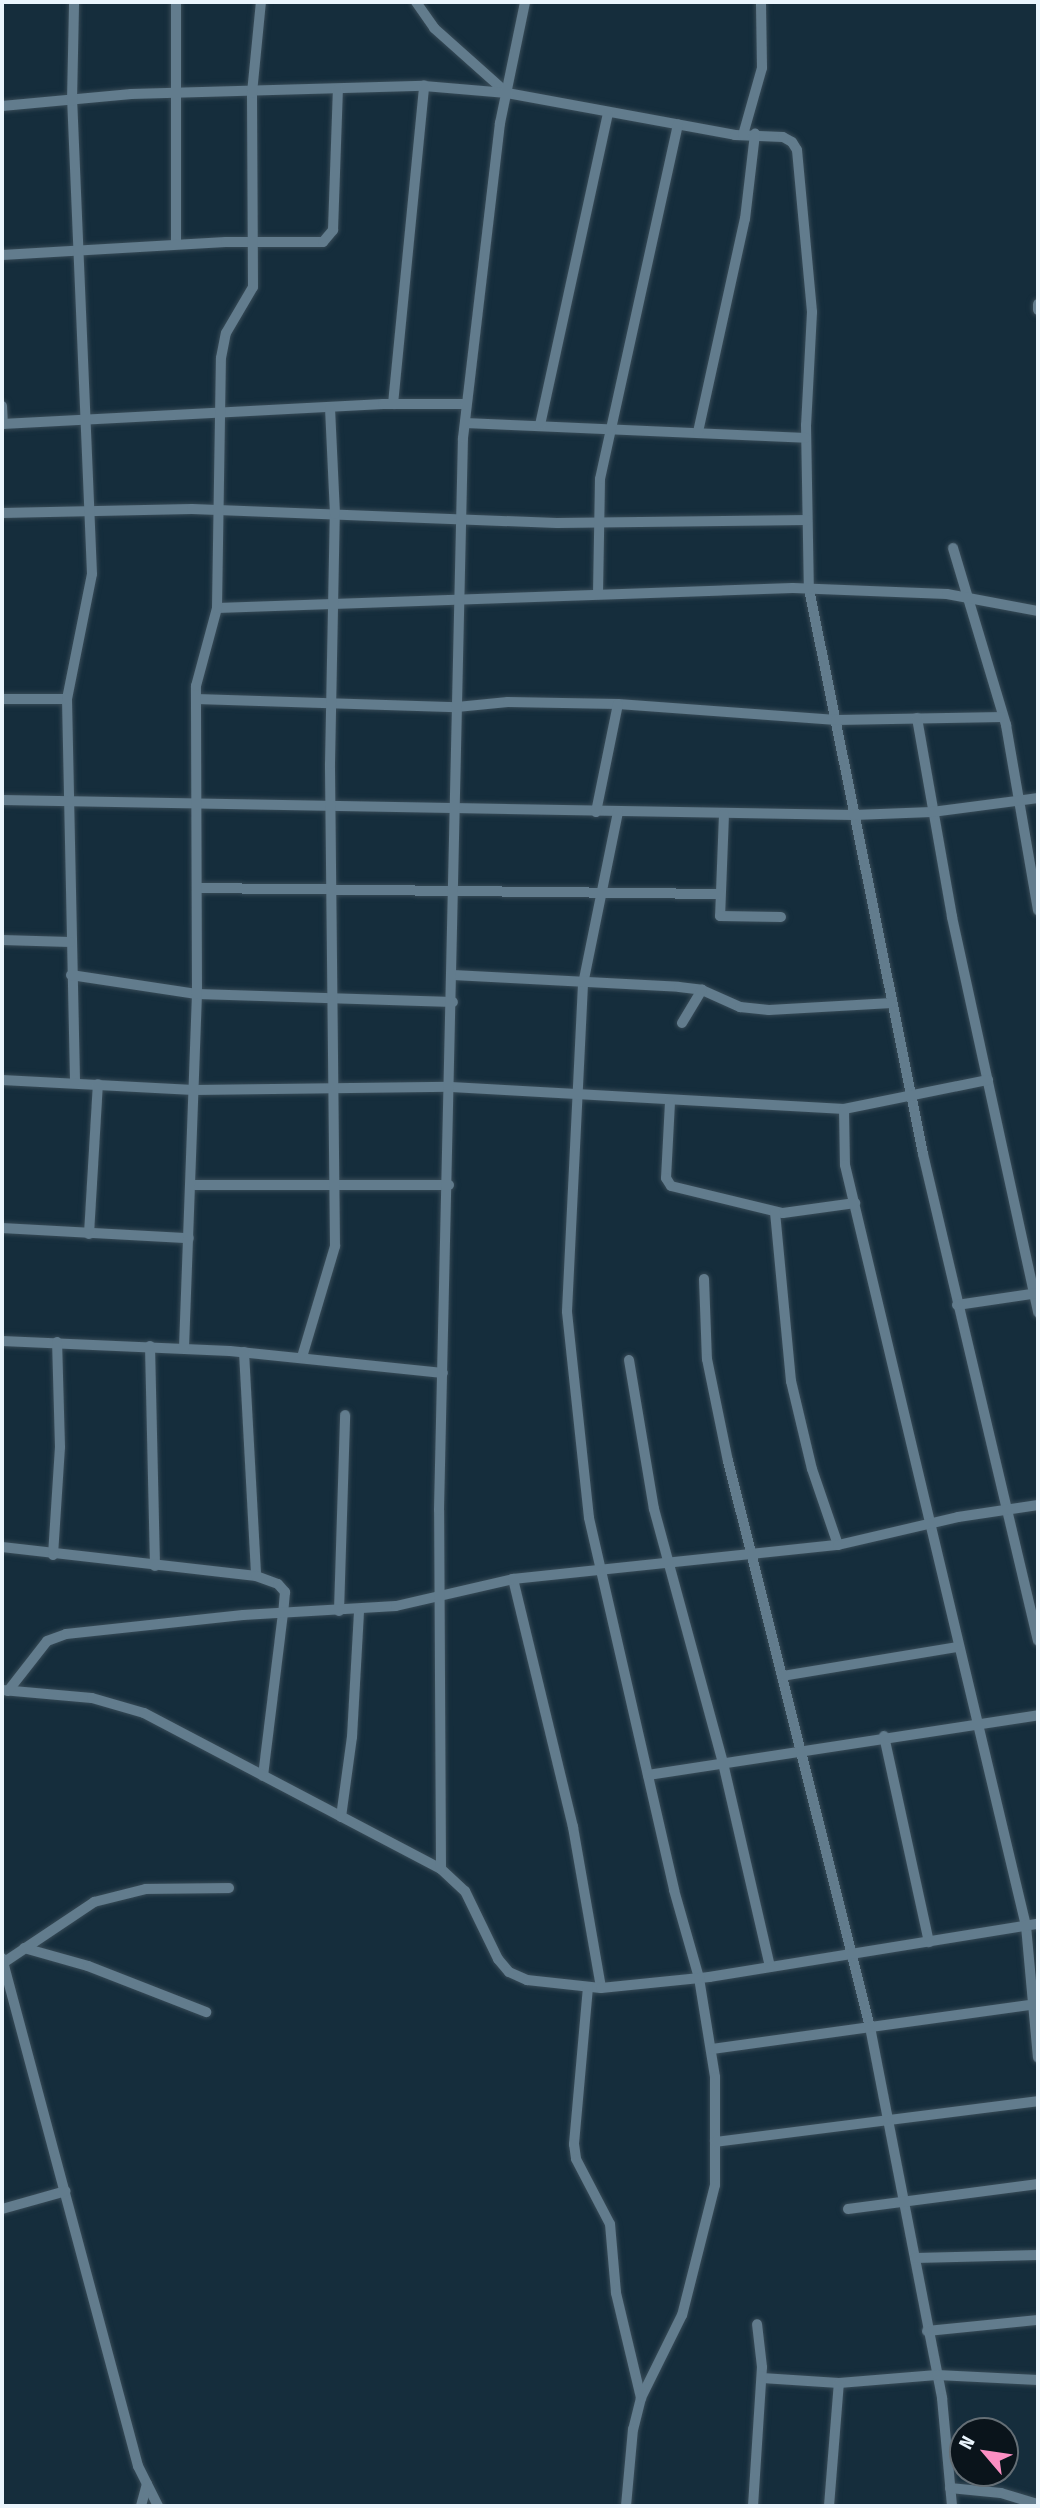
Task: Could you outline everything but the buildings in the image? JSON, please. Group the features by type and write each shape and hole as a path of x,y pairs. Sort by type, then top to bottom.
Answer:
{"street":[{"path":"74,2 72,101 93,574 67,699 67,801 75,1083"},
{"path":"176,2 176,244"},
{"path":"184,1348 197,994 199,800 196,699 201,662 217,608 220,413 226,333 253,287 252,93 261,2"},
{"path":"416,2 434,28 507,93"},
{"path":"441,1869 439,1595 453,1002 460,519 466,404 507,93 525,2"},
{"path":"698,432 745,219 749,134 762,68 761,2"},
{"path":"2,106 174,94 424,86 507,93 678,124 783,137 797,150 812,312 806,438 809,589 911,1096 957,1305 1038,1641"},
{"path":"393,404 424,86"},
{"path":"2,255 176,244 323,242 330,237 338,89"},
{"path":"540,425 608,112"},
{"path":"598,594 598,523 609,427 678,124"},
{"path":"2,406 2,424 87,422 393,404 466,404"},
{"path":"302,1357 335,1246 331,703 335,514 331,408"},
{"path":"465,423 609,427 806,438"},
{"path":"2,513 220,510 598,523 807,520"},
{"path":"953,548 1003,717 1021,799 1038,911"},
{"path":"217,608 332,606 458,597 809,589 967,598 1038,611"},
{"path":"2,699 67,699"},
{"path":"196,699 457,707 508,702 618,704 836,720 1003,717"},
{"path":"596,812 618,704"},
{"path":"917,719 932,812 1038,1313"},
{"path":"2,800 199,800 596,812 854,815 932,812 1038,798"},
{"path":"618,812 599,892 583,984 567,1312 582,1470 648,1775 699,1978 712,2049 715,2142 715,2185 699,2260 682,2315 641,2398 634,2429 626,2506"},
{"path":"724,814 720,916 781,917"},
{"path":"198,888 720,894"},
{"path":"2,940 70,942"},
{"path":"71,975 197,994 453,1002"},
{"path":"453,975 702,990 740,1007 769,1010 892,1003"},
{"path":"682,1023 702,990"},
{"path":"2,1080 194,1090 451,1087 670,1102 844,1109 988,1080"},
{"path":"89,1234 98,1084"},
{"path":"670,1102 666,1178 671,1186 775,1212 855,1203"},
{"path":"844,1109 845,1165 931,1523 976,1725 1026,1926 1038,2057"},
{"path":"192,1185 334,1188 449,1185"},
{"path":"775,1212 791,1381 806,1446 838,1545"},
{"path":"2,1227 189,1238"},
{"path":"704,1279 706,1359 799,1750 870,2026 937,2375 952,2506"},
{"path":"957,1305 1036,1294"},
{"path":"2,1340 244,1352 443,1373"},
{"path":"53,1555 60,1447 57,1342"},
{"path":"150,1346 155,1566"},
{"path":"244,1352 256,1576"},
{"path":"629,1360 654,1509 723,1763 770,1967"},
{"path":"340,1611 345,1415"},
{"path":"5,1691 47,1641 66,1634 283,1614 359,1610 513,1578 669,1561 752,1556 838,1545 931,1523 1038,1505"},
{"path":"2,1547 53,1555 256,1576 278,1584 285,1592 263,1776"},
{"path":"513,1578 527,1653 573,1827 601,1988"},
{"path":"341,1816 352,1737 359,1610"},
{"path":"782,1676 958,1647"},
{"path":"5,1691 114,1702 441,1869 465,1891 509,1972 527,1980 601,1988 699,1978 1038,1924"},
{"path":"648,1775 884,1736 1038,1715"},
{"path":"884,1736 929,1942"},
{"path":"158,2506 146,2484 2,1960 94,1902 146,1889 229,1888"},
{"path":"24,1948 88,1966 206,2012"},
{"path":"588,1987 574,2144 576,2159 610,2224 616,2293 641,2398"},
{"path":"712,2049 1035,2004"},
{"path":"715,2142 1038,2101"},
{"path":"848,2209 1038,2184"},
{"path":"2,2208 66,2191"},
{"path":"915,2258 1038,2255"},
{"path":"927,2331 1038,2320"},
{"path":"753,2506 762,2378 757,2324"},
{"path":"762,2378 839,2383 937,2375 1038,2380"},
{"path":"829,2506 839,2383"},
{"path":"141,2506 146,2484"},
{"path":"950,2488 1001,2493 1038,2504"}]}
